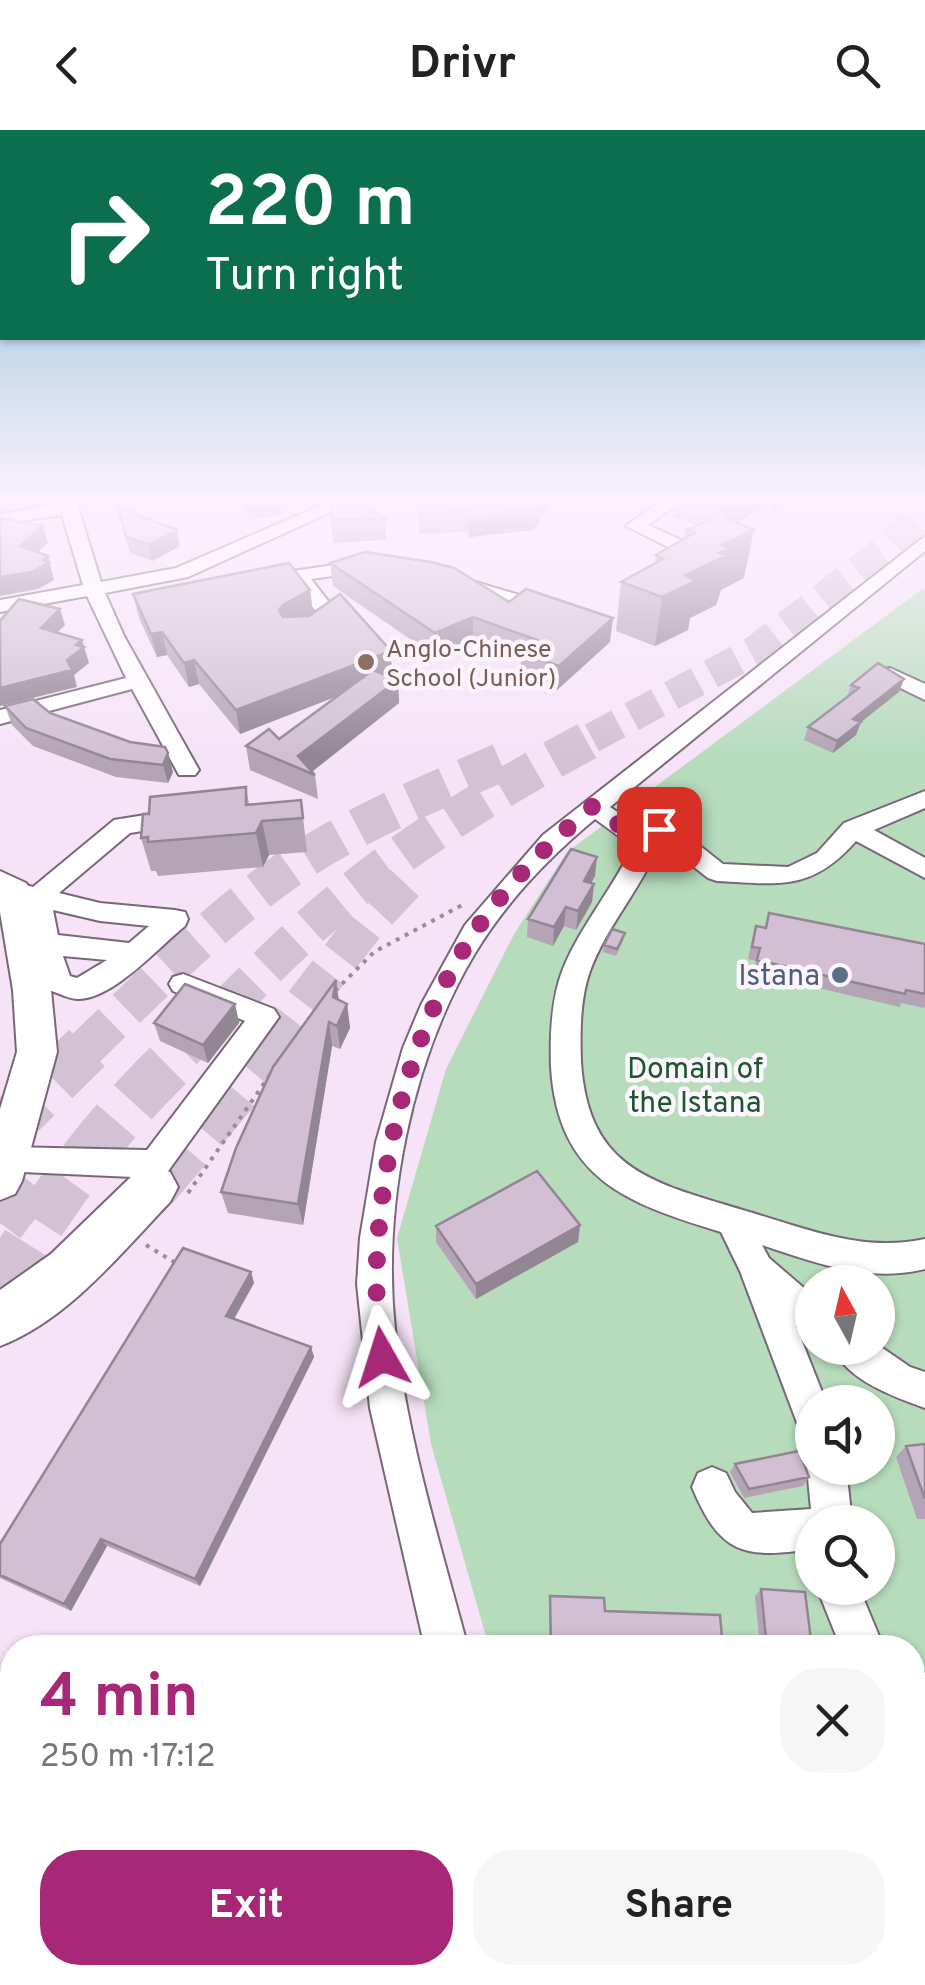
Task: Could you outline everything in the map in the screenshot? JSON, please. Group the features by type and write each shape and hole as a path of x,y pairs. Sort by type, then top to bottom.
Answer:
{"highway":[{"path":"0,1320 167,1194"}],"main road":[{"path":"4,1171 37,1052 32,990 13,892"}],"street":[{"path":"92,584 131,673 187,770"},
{"path":"0,606 124,584"},
{"path":"229,588 248,584"},
{"path":"296,634 315,628 329,615 298,584"},
{"path":"460,584 519,601"},
{"path":"444,1635 403,1468 377,1325 384,1167 408,1082 454,965 503,893 552,840 873,584"},
{"path":"0,698 131,673"},
{"path":"890,674 925,693"},
{"path":"0,716 61,712 99,681"},
{"path":"632,834 662,829 717,872 791,876 826,859 853,829 925,800"},
{"path":"593,806 632,834 644,850 579,963 570,994 566,1059 569,1088 582,1134 596,1158 642,1188 732,1221 844,1254 908,1260 925,1254"},
{"path":"13,892 129,823 205,815"},
{"path":"853,829 925,868"},
{"path":"13,892 100,912 174,919 130,953 110,975 78,989 60,982 51,966 47,944 13,892"},
{"path":"47,944 130,953"},
{"path":"4,1171 154,1164 264,1017 183,984"},
{"path":"732,1221 756,1268 801,1385"},
{"path":"756,1268 795,1302"},
{"path":"876,1365 899,1381 925,1390"},
{"path":"712,1487 727,1520 745,1533 795,1530"},
{"path":"845,1605 858,1635"}],"path":[{"path":"326,1001 374,952 460,903 471,903"},
{"path":"167,1194 314,1013"},
{"path":"144,1244 174,1262"}],"green space":[{"name":"Domain of the Istana","path":"925,587 925,1635 486,1635 431,1444 397,1238 446,1069 514,934 567,852"}],"building":[{"path":"186,584 305,584 310,590 283,605 279,610 283,617 309,616 340,594 391,651 236,710 194,660 184,663 162,632 151,634 133,594"},
{"path":"361,584 479,584 509,602 526,589 613,618 559,666 521,653 537,640 473,617 435,633"},
{"path":"625,584 691,584 662,597"},
{"path":"19,599 60,609 41,628 82,640 76,645 84,647 67,660 72,670 0,688 0,621"},
{"path":"878,663 904,679 853,719 861,722 837,741 808,727 859,688 851,685"},
{"path":"373,670 398,680 298,756 315,775 246,746 269,729 279,739"},
{"path":"33,699 50,713 130,742 165,747 168,753 163,765 110,759 26,728 5,706"},
{"path":"246,787 246,805 301,800 303,818 262,821 256,833 148,842 148,837 141,838 143,814 149,814 150,797"},
{"path":"571,849 597,857 584,881 594,884 578,911 566,907 554,927 528,919"},
{"name":"Istana","path":"769,913 925,944 925,994 906,990 905,994 757,960 760,948 752,947 756,926 766,928"},
{"path":"612,929 625,933 617,949 604,945"},
{"path":"336,980 333,997 347,1004 337,1026 329,1022 298,1204 221,1192 236,1148 273,1067"},
{"path":"185,984 235,1004 203,1045 154,1023"},
{"path":"537,1171 580,1225 476,1284 436,1226"},
{"path":"183,1248 251,1272 226,1316 311,1347 195,1579 101,1539 64,1604 0,1575 0,1544"},
{"path":"925,1444 925,1499 906,1446"},
{"path":"795,1452 795,1480 749,1489 735,1464"},
{"path":"761,1589 795,1591 795,1605 807,1605 810,1635 766,1635"},
{"path":"550,1596 604,1598 605,1611 720,1615 722,1635 551,1635"}],"tunnel":[{"path":"592,738 754,651 841,584"},
{"path":"183,1050 294,941 364,882 460,815 596,736"},
{"path":"84,1050 207,934 286,871 365,824 506,760"},
{"path":"268,1050 365,925 414,873"},
{"path":"0,1133 87,1048"},
{"path":"0,1287 84,1160 186,1048"},
{"path":"153,1187 270,1048"},
{"path":"0,1223 43,1166"}],"place":[{"name":"Anglo-Chinese School (Junior)","path":"366,662"},
{"name":"Istana","path":"840,975"}],"route":[{"path":"382,1357 377,1288 384,1167 408,1082 454,965 503,893 552,840 593,806 632,834 659,829"}]}
